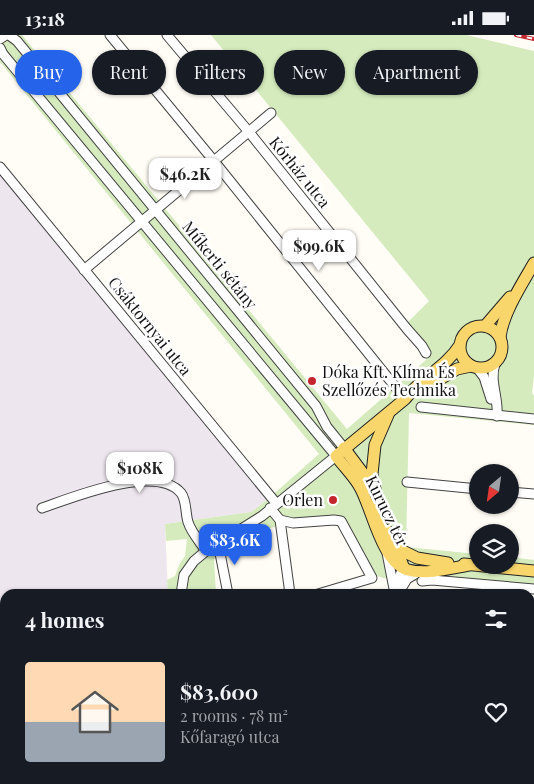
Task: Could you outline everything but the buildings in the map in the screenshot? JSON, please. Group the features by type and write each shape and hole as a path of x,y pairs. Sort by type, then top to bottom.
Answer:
{"main road":[{"path":"376,499 368,479 340,452 406,399 457,369 486,368 495,363 502,351 500,337 503,325 534,263"},
{"path":"485,326 527,276"},
{"path":"406,399 414,388 452,357 468,330 485,326 494,330 500,337"},
{"path":"460,345 462,357 474,367"},
{"path":"376,499 372,474 374,450 378,436 390,411"},
{"name":"Kurucz tér","path":"340,452 391,549"},
{"name":"Kurucz tér","path":"376,499 393,560 403,567"},
{"path":"391,549 434,562 469,565"},
{"path":"403,567 434,562"},
{"path":"403,567 421,576 469,565"},
{"path":"519,570 534,571"}],"street":[{"path":"0,39 8,35"},
{"name":"Műkerti sétány","path":"8,35 17,41 316,406 340,452"},
{"path":"110,35 406,399"},
{"name":"Kórház utca","path":"167,35 249,132 426,353"},
{"name":"Műkerti sétány","path":"0,48 141,222 340,452"},
{"path":"84,270 271,113"},
{"name":"Csáktornyai utca","path":"0,167 273,506 280,520"},
{"path":"495,363 492,378 498,409 497,416"},
{"path":"474,367 484,377 493,409 497,416"},
{"path":"421,407 534,419"},
{"path":"182,589 183,579 188,568 206,551 262,516 340,452"},
{"path":"42,508 78,495 123,483 142,482 172,486 182,494 189,525 206,551"},
{"path":"407,482 469,488"},
{"path":"519,493 534,494"},
{"path":"289,589 280,520 293,523 341,521 372,578 335,589"},
{"path":"218,543 227,589"},
{"path":"391,549 395,589"},
{"path":"397,589 403,567"},
{"path":"400,589 407,579 421,576 432,580 534,589"}],"shaded area":[{"path":"0,168 268,499 251,512 165,524 168,589 0,589"}],"green space":[{"path":"0,35 22,35 34,50 15,50 15,80 0,62"},
{"path":"211,35 466,35 534,51 534,376 532,393 534,396 534,425 409,413 406,547 469,553 469,574 519,574 519,558 534,560 534,589 511,589 383,578 375,575 351,529 340,522 275,527 250,532 252,549 214,559 216,589 168,589 167,580 175,576 185,556 187,539 166,541 165,524 251,512 319,454 27,95 71,95 347,429 427,359 401,329 429,301 260,95 264,95 264,50 223,50"}],"railway":[{"path":"516,35 534,39"}],"place":[{"name":"Dóka Kft. Klíma És Szellőzés Technika","path":"312,381"},
{"name":"Orlen","path":"333,500"}]}
